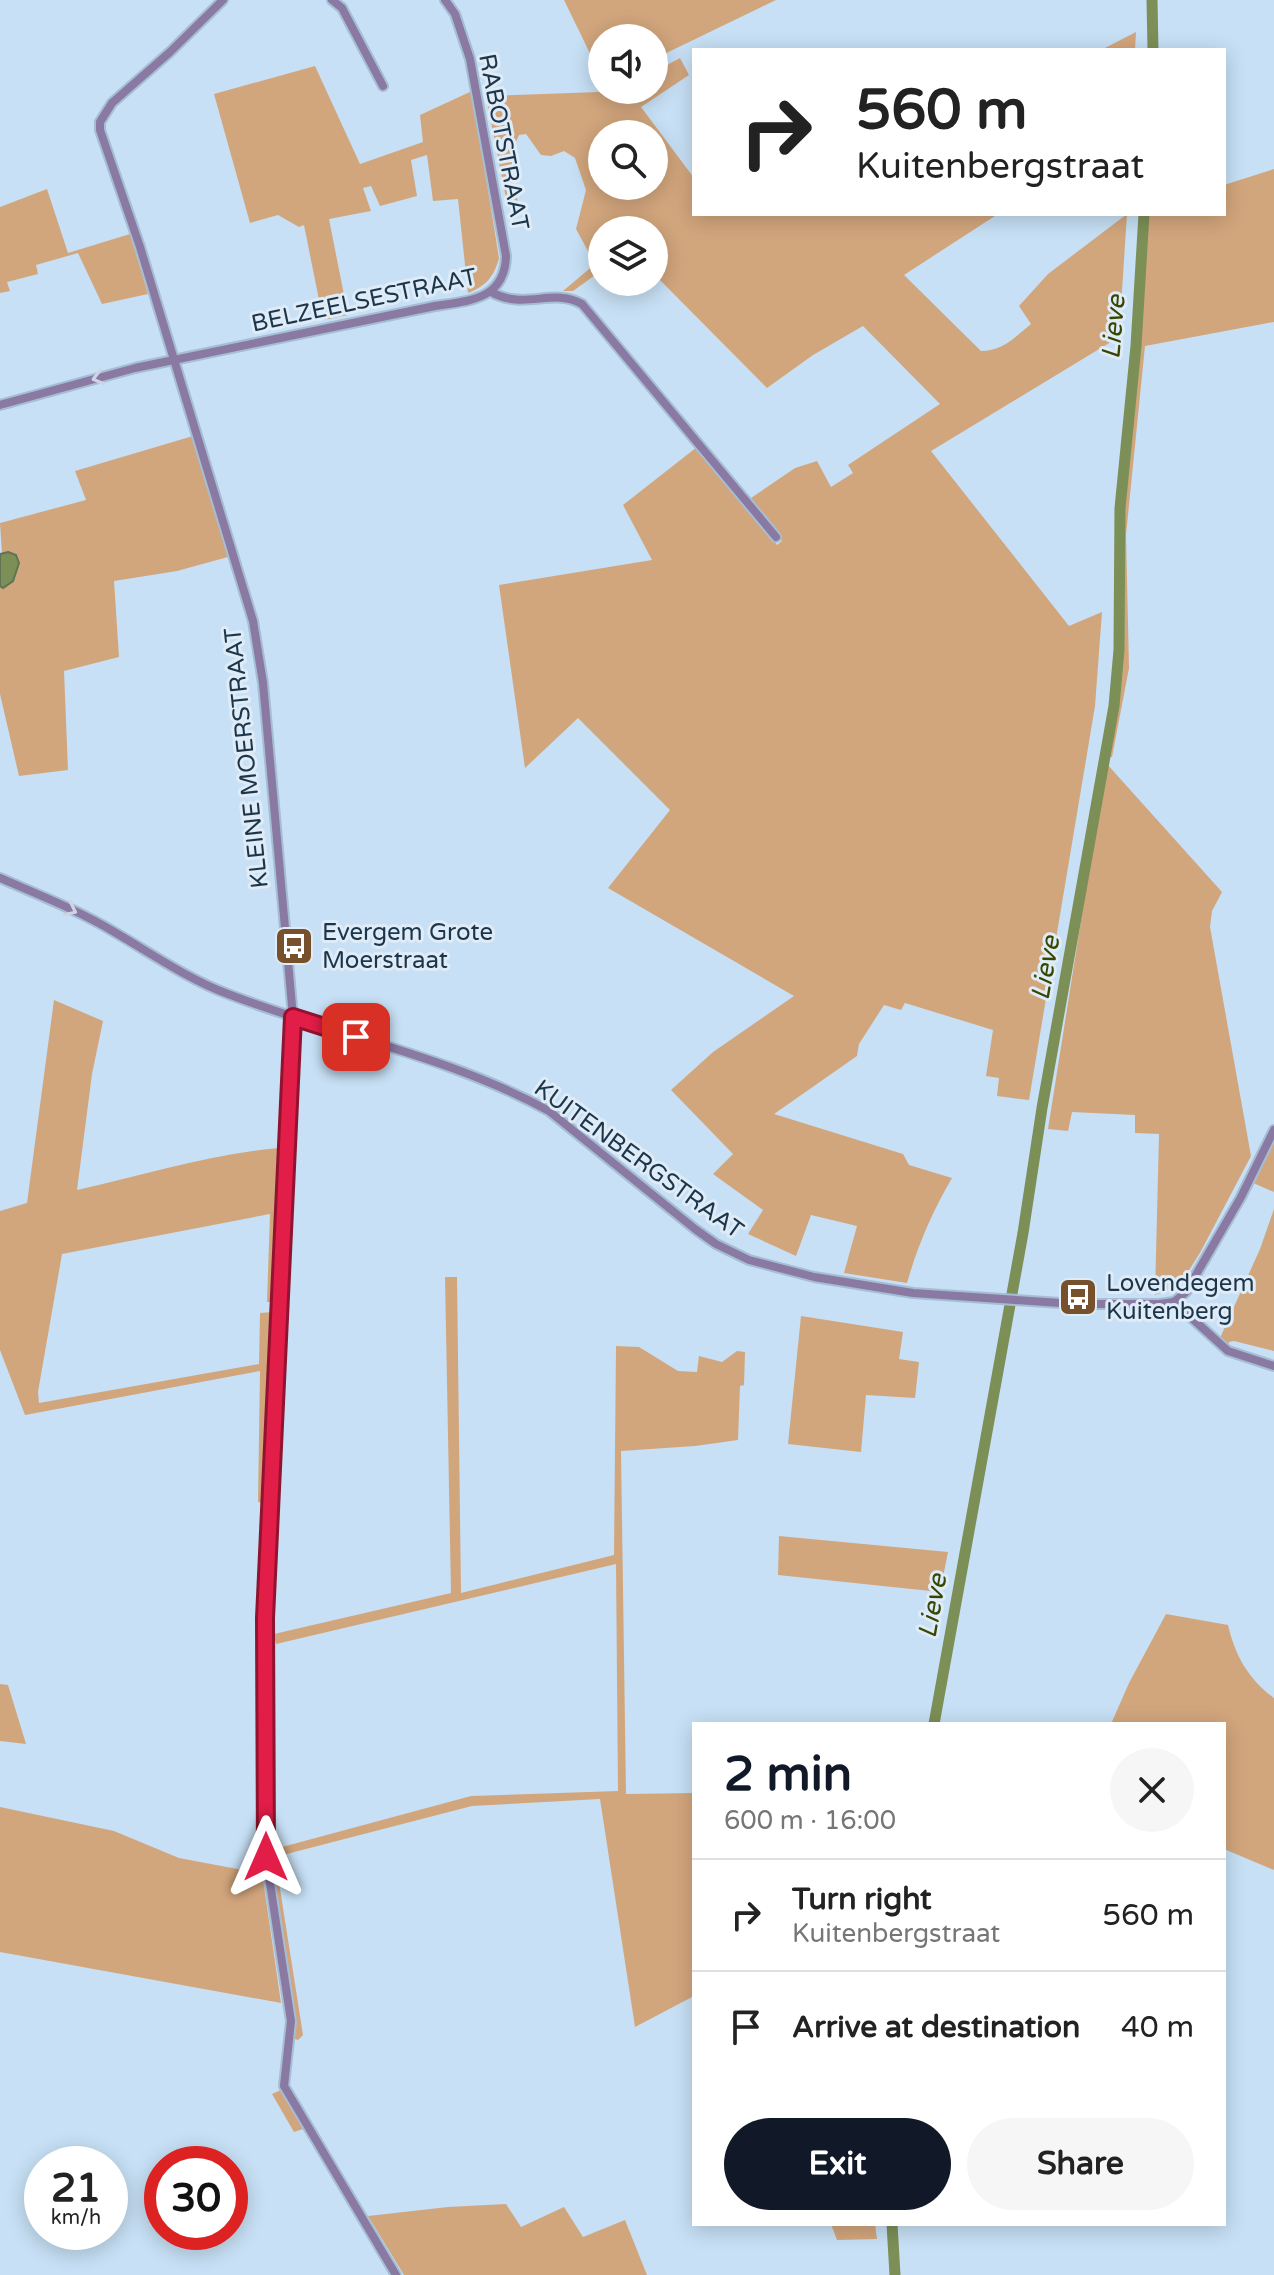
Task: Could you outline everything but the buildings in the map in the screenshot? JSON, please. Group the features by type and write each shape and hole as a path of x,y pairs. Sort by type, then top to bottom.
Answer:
{"street":[{"name":"KLEINE MOERSTRAAT","path":"223,0 112,103 100,122 100,130 140,247 253,621 263,683 293,1017 265,1618 266,1857 291,2021 284,2086 396,2275"},
{"path":"332,0 342,8 383,86"},
{"name":"RABOTSTRAAT","path":"445,0 459,24 470,59 506,256 503,273 491,292"},
{"name":"BELZEELSESTRAAT","path":"0,405 135,368 435,306 473,301 491,292 513,301 570,297 582,304 776,537"},
{"name":"KUITENBERGSTRAAT","path":"0,878 115,932 143,951 225,993 475,1078 530,1101 549,1111 695,1229 735,1254 787,1271 913,1293 1142,1306 1174,1302"},
{"path":"1274,1130 1199,1273 1186,1292 1174,1302 1228,1351 1274,1366"}],"shaded area":[{"path":"564,0 776,0 668,52 668,24 588,24 588,49"},
{"path":"1136,32 1135,48 1105,48"},
{"path":"680,58 689,75 668,89 668,64"},
{"path":"315,66 360,164 423,142 420,115 472,91 499,258 492,276 484,284 468,293 458,199 433,201 427,155 411,160 417,196 380,206 371,186 363,188 371,211 329,219 348,315 323,320 304,225 299,227 278,215 250,223 214,94"},
{"path":"588,92 588,104 646,104 641,107 651,120 588,120 588,200 668,200 668,143 692,175 692,216 995,216 904,275 981,351 1002,346 1031,324 1019,306 1048,274 1127,216 1119,337 931,451 1069,626 1102,612 1095,706 1029,1100 997,1096 999,1078 986,1076 993,1030 905,1003 901,1010 884,1005 859,1044 857,1056 774,1114 903,1154 909,1165 952,1178 926,1229 907,1283 844,1273 857,1226 811,1215 796,1256 748,1234 763,1210 713,1174 733,1154 671,1090 713,1052 794,996 608,888 670,810 578,718 525,768 499,585 652,560 623,505 697,447 777,545 782,541 751,498 795,468 817,461 831,487 853,473 848,465 940,404 863,326 813,355 767,388 668,288 668,216 588,216 588,251 576,229 586,190 575,158 564,151 551,156 541,155 526,134 519,135 515,144 517,159 512,175 518,202 507,203 486,96"},
{"path":"1274,169 1274,322 1145,346 1126,535 1129,668 1112,757 1107,757 1117,709 1122,651 1121,544 1140,346 1148,216 1226,216 1226,184"},
{"path":"47,189 68,253 130,234 148,294 102,304 78,253 36,265 38,274 7,282 10,291 0,293 0,207"},
{"path":"588,270 588,280 573,291 563,291"},
{"path":"193,436 228,557 177,571 114,581 119,657 64,671 68,770 19,776 0,694 0,586 3,588 13,581 19,563 8,552 2,553 0,523 86,500 75,471"},
{"path":"8,552 16,555 19,563 13,581 3,588 0,586 0,554"},
{"path":"1106,763 1222,892 1212,911 1210,927 1251,1156 1183,1280 1176,1287 1155,1295 1159,1134 1135,1133 1135,1115 1072,1112 1068,1131 1048,1129"},
{"path":"54,1000 103,1021 92,1074 77,1190 203,1160 279,1148 272,1302 267,1302 270,1214 62,1254 38,1392 39,1403 259,1364 260,1313 272,1312 264,1503 258,1502 260,1371 25,1415 0,1350 0,1211 27,1203"},
{"path":"1274,1134 1274,1192 1251,1182"},
{"path":"1274,1209 1274,1351 1234,1341 1228,1345 1220,1338 1260,1249"},
{"path":"445,1277 457,1277 461,1593 614,1555 616,1346 639,1347 678,1371 697,1372 699,1356 722,1362 737,1351 745,1352 738,1440 621,1451 626,1794 692,1793 692,1997 635,2027 600,1799 472,1806 275,1857 303,2035 298,2040 292,2038 295,2026 269,1859 271,1850 471,1796 618,1791 616,1564 276,1644 274,1634 451,1593"},
{"path":"801,1316 903,1332 899,1359 919,1362 915,1398 866,1395 861,1452 788,1444"},
{"path":"779,1536 948,1552 940,1592 778,1575"},
{"path":"1166,1614 1228,1625 1244,1666 1274,1698 1274,1870 1226,1850 1226,1722 1112,1722"},
{"path":"0,1684 8,1685 26,1744 0,1741"},
{"path":"0,1807 114,1831 179,1858 258,1873 263,1879 281,2003 0,1952"},
{"path":"281,2090 303,2129 294,2132 272,2094"},
{"path":"506,2204 521,2227 564,2207 583,2237 625,2220 647,2275 404,2275 368,2216"},
{"path":"832,2226 875,2226 877,2239 837,2240"}],"waterway":[{"name":"Lieve","path":"1152,0 1153,48"},
{"name":"Lieve","path":"934,1722 1114,706 1119,650 1120,508 1136,346 1144,216"},
{"name":"Lieve","path":"892,2226 895,2275"}],"place":[{"name":"Evergem Grote Moerstraat","path":"294,946"},
{"name":"Lovendegem Kuitenberg","path":"1078,1297"}],"route":[{"path":"266,1857 265,1618 293,1017 356,1037"}]}
